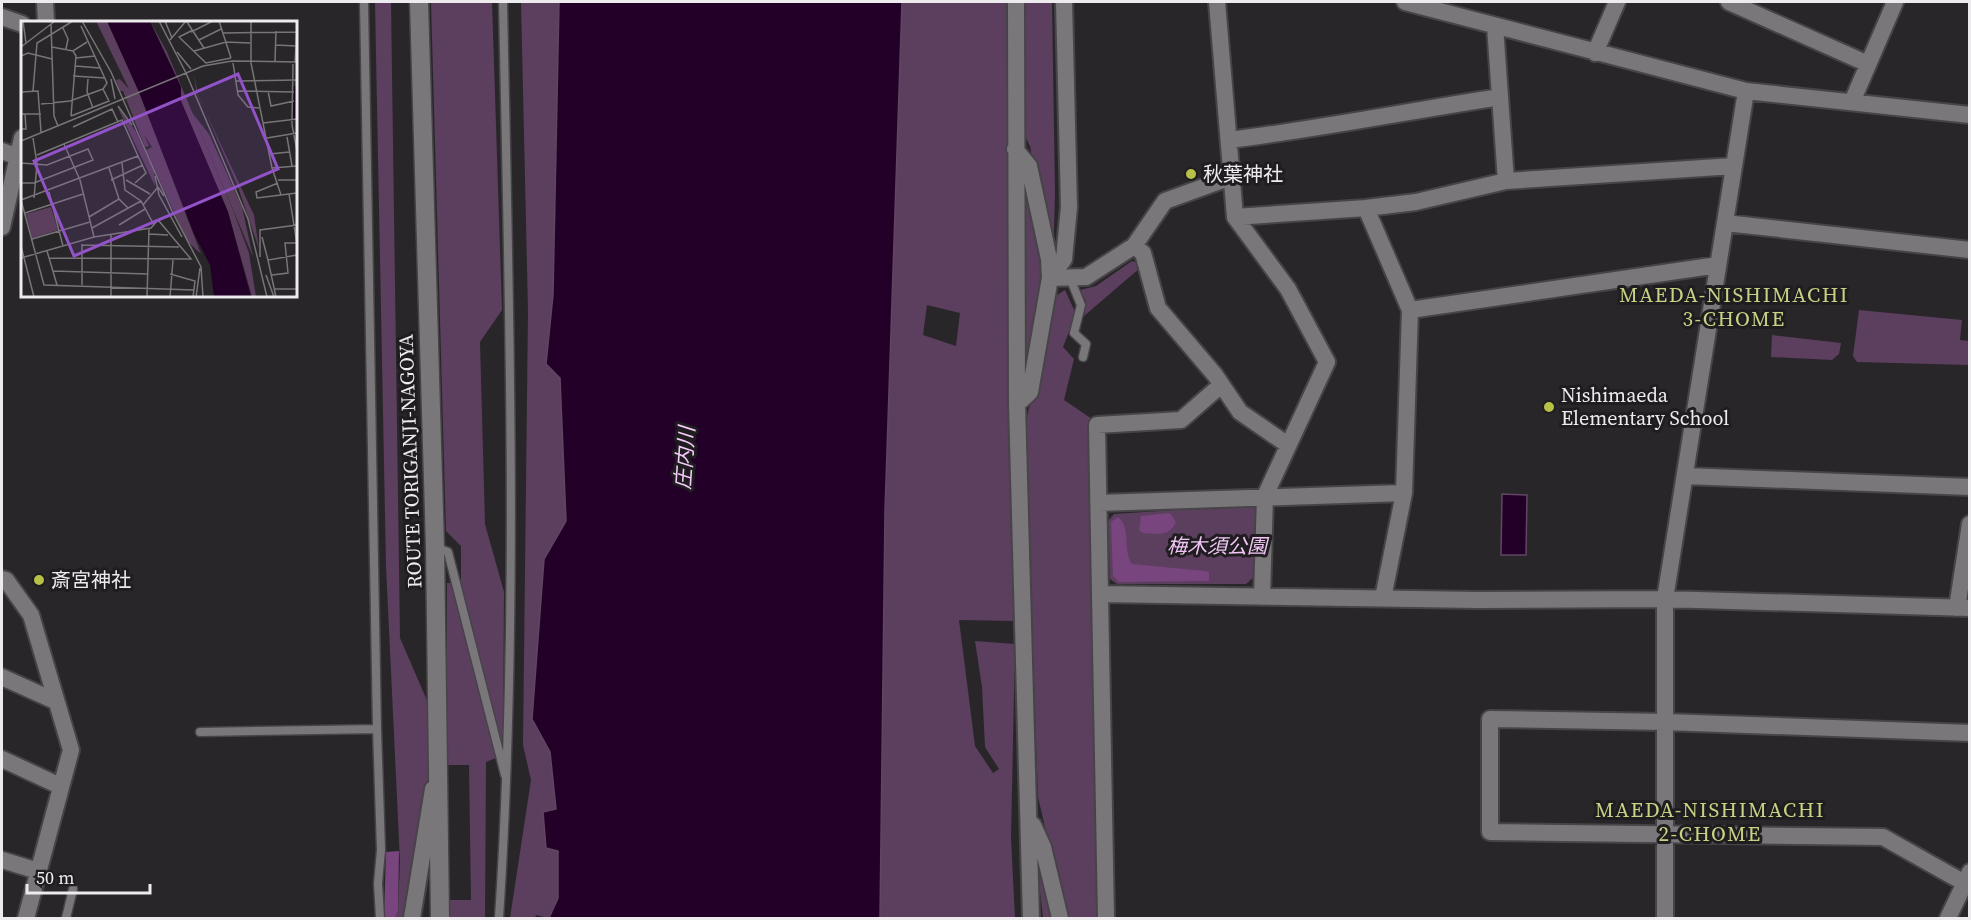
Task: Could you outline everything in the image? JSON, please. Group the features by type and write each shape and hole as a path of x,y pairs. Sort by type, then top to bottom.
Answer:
{"main road":[{"name":"ROUTE TORIGANJI-NAGOYA","path":"419,2 435,547 440,918"}],"street":[{"path":"45,2 46,21"},
{"path":"1016,2 1017,404 1031,918"},
{"path":"1050,278 1064,259 1069,207 1064,2"},
{"path":"1217,2 1235,217 1288,289 1327,362 1265,496 1262,597"},
{"path":"1405,2 1746,91 1970,115"},
{"path":"1595,53 1617,2"},
{"path":"1729,2 1868,64"},
{"path":"1852,102 1895,2"},
{"path":"2,17 21,24"},
{"path":"1495,26 1506,181"},
{"path":"1665,918 1665,599 1746,91"},
{"path":"1229,140 1310,130 1397,112 1500,98"},
{"path":"2,227 21,143"},
{"path":"1015,149 1029,166 1049,259 1050,278 1030,392 1017,404"},
{"path":"2,151 18,157"},
{"path":"1235,217 1366,208 1416,201 1506,181 1734,166"},
{"path":"1050,278 1086,277 1134,246 1165,201 1231,177"},
{"path":"1366,208 1410,309 1404,493 1383,598"},
{"path":"1725,223 1970,250"},
{"path":"1134,246 1143,253 1158,308 1240,412 1288,445"},
{"path":"1410,309 1718,265"},
{"path":"1106,918 1097,425 1181,420 1221,385"},
{"path":"1685,476 1970,487"},
{"path":"1098,503 1404,493"},
{"path":"1100,594 1665,599 1963,608 1970,524"},
{"path":"2,579 6,580 31,615 71,750 26,918"},
{"path":"2,677 55,701"},
{"path":"1948,918 1967,880 1883,837 1490,832 1490,719 1666,722 1970,733"},
{"path":"412,918 439,751"},
{"path":"2,759 60,786"},
{"path":"1029,816 1043,847 1060,918"},
{"path":"2,860 39,871"}],"lane":[{"path":"364,2 381,850 380,918"},
{"path":"499,918 510,731 510,362 503,2"},
{"path":"1070,277 1081,305 1074,333 1086,344 1083,357"},
{"path":"435,547 448,552 507,785"},
{"path":"200,732 377,729"},
{"path":"66,918 73,889"}],"green space":[{"path":"375,2 391,2 400,638 432,712 432,758 406,918 395,918 398,911 400,861 386,566"},
{"path":"431,2 492,2 502,310 480,342 485,524 504,592 503,750 461,586 461,546 446,531"},
{"path":"521,2 559,2 553,295 546,364 560,378 566,521 544,559 532,719 550,752 556,809 544,812 546,848 558,850 558,898 549,918 536,915 535,918 510,918 531,780 523,745 528,311"},
{"path":"902,2 1006,2 1011,184 1015,621 959,620 975,746 993,773 999,769 985,747 982,687 975,641 1015,644 1011,838 1015,918 880,918 885,511","holes":["927,305 960,313 956,346 923,335"]},
{"path":"1020,2 1052,2 1055,193 1053,263 1030,146 1022,130"},
{"path":"1022,168 1046,280 1025,386"},
{"path":"1132,261 1138,263 1140,268 1084,316 1086,302 1080,290 1096,286"},
{"path":"1065,290 1076,314 1063,347 1074,359 1064,400 1092,419 1098,918 1066,918 1038,797 1025,426 1054,297"},
{"path":"1859,310 1962,320 1960,340 1969,341 1969,365 1857,362 1853,356"},
{"path":"1772,335 1841,343 1839,354 1832,360 1771,357"},
{"name":"梅木須公園","path":"1251,505 1258,511 1254,577 1246,584 1117,584 1110,579 1108,521 1114,514"},
{"path":"447,583 452,583 496,758 486,762 485,918 447,918 449,900 471,900 469,765 447,765"},
{"path":"1035,846 1051,918 1043,918"}],"shaded area":[{"path":"1170,513 1176,522 1170,530 1158,534 1143,533 1139,530 1141,516"},
{"path":"1118,517 1125,527 1129,558 1132,564 1205,571 1209,572 1209,581 1119,582 1113,576 1111,522"},
{"path":"399,851 398,911 395,918 384,918 386,852"}],"water":[{"name":"庄内川","path":"559,2 902,2 885,511 880,918 549,918 558,898 558,851 546,848 543,812 556,809 550,752 532,719 544,559 566,521 560,378 546,364 553,295"},
{"path":"1502,494 1527,495 1526,555 1501,555"}],"place":[{"name":"秋葉神社","path":"1191,174"},
{"name":"Nishimaeda Elementary School","path":"1549,407"},
{"name":"斎宮神社","path":"39,580"}],"district":[{"name":"MAEDA-NISHIMACHI 3-CHOME","path":"1734,307"},
{"name":"MAEDA-NISHIMACHI 2-CHOME","path":"1710,822"}]}
